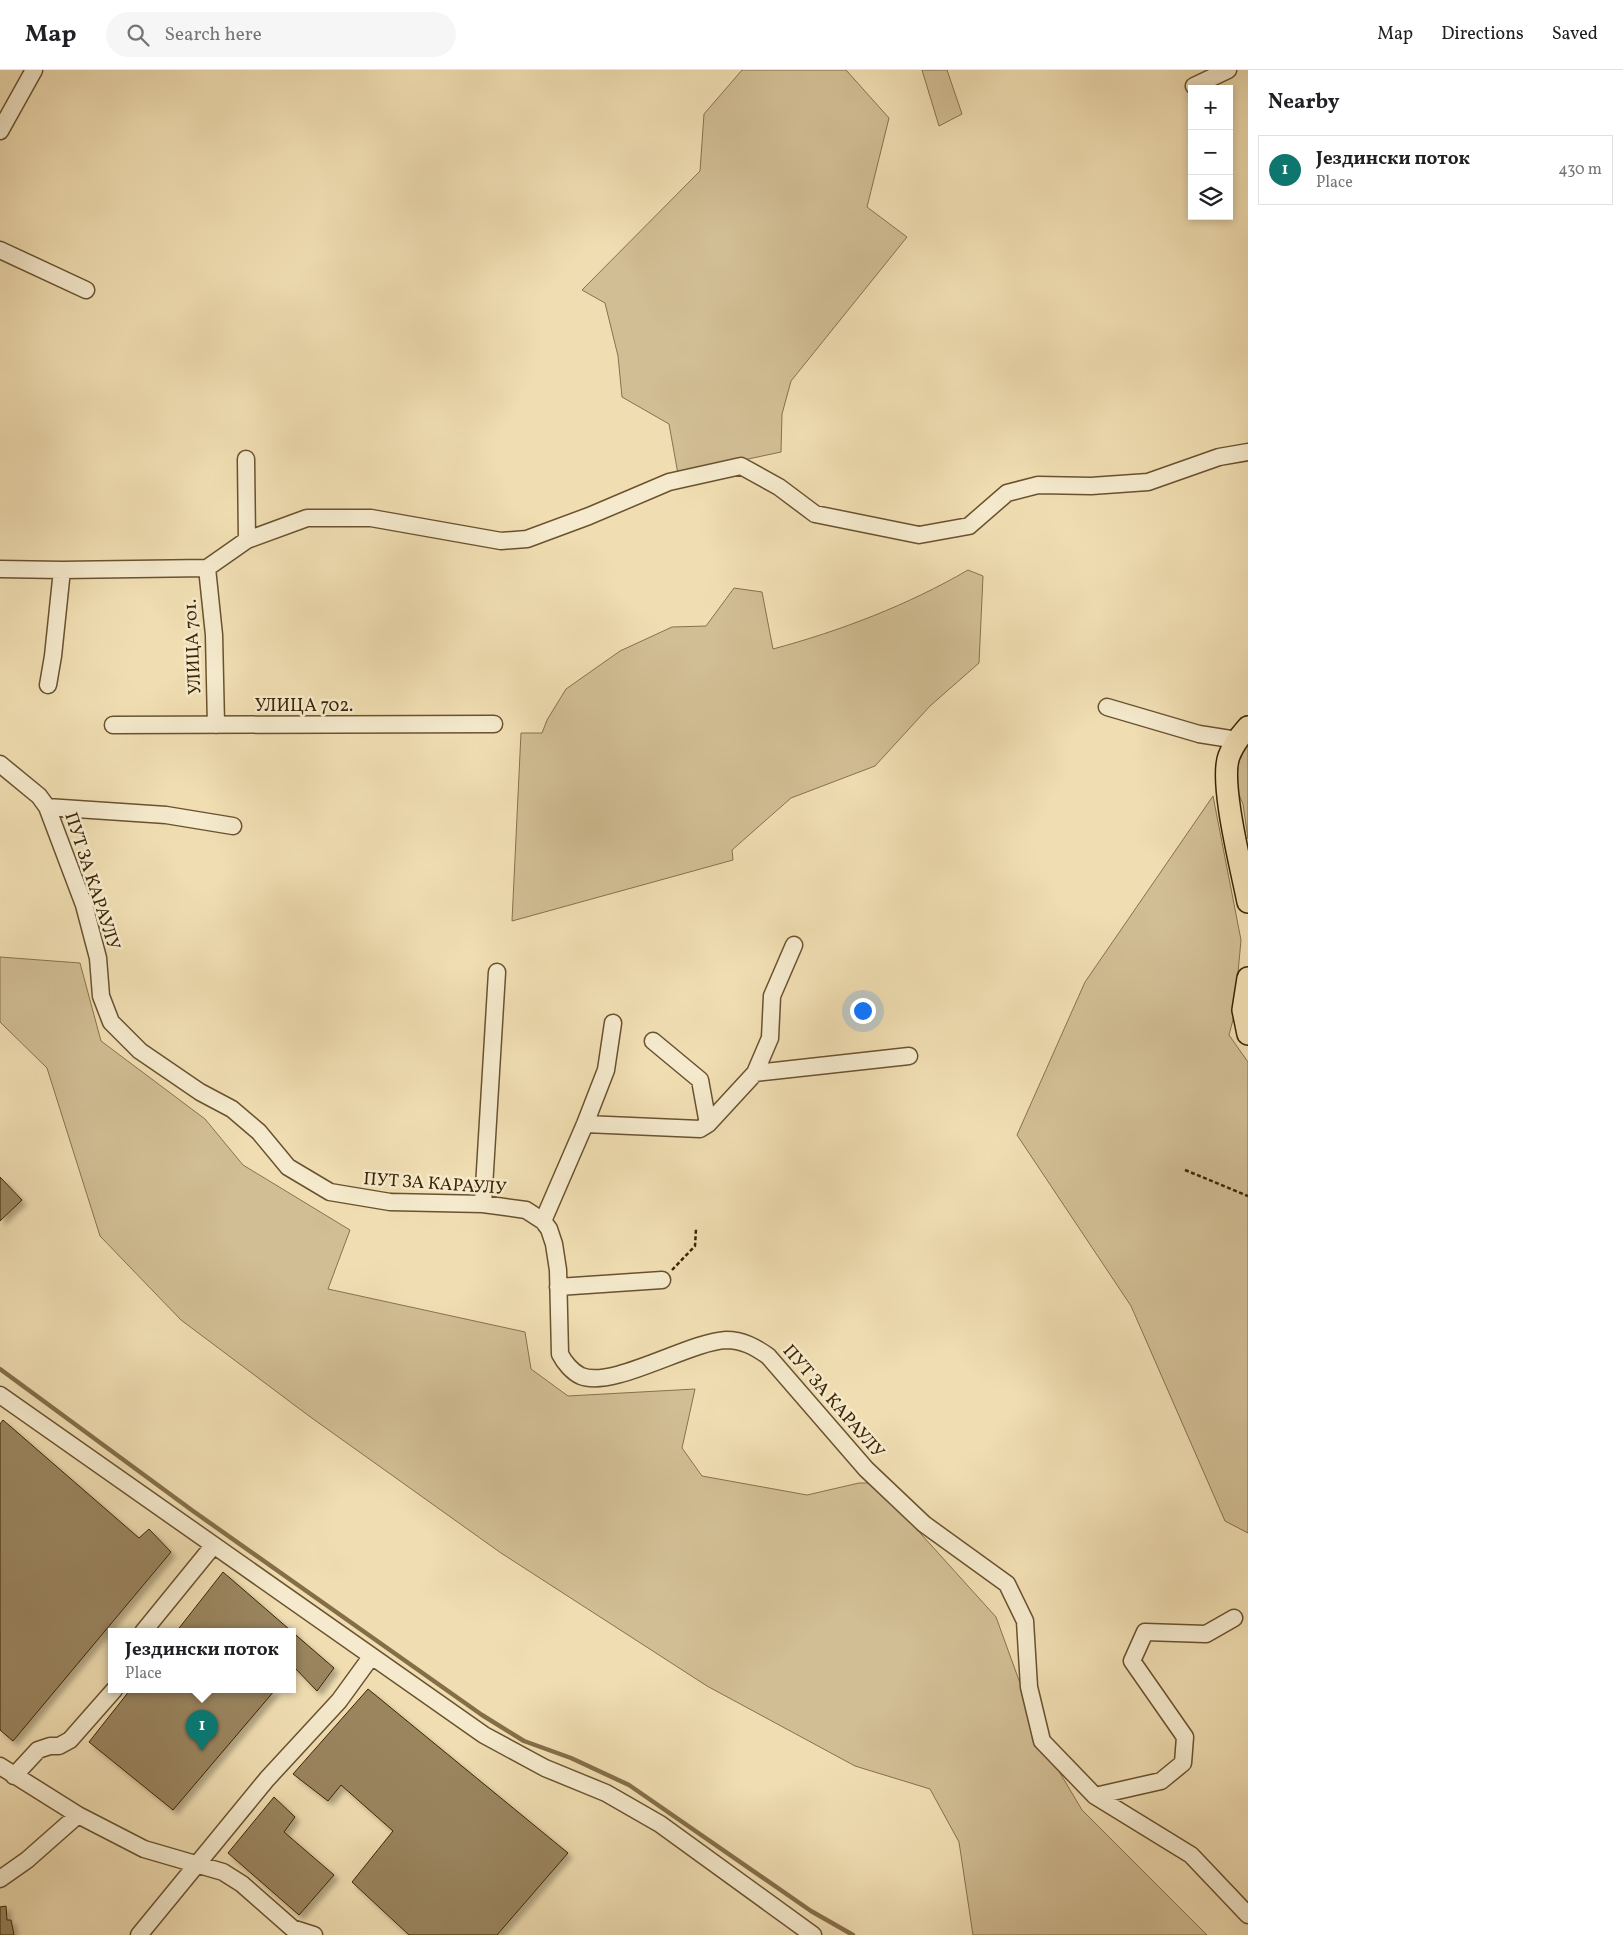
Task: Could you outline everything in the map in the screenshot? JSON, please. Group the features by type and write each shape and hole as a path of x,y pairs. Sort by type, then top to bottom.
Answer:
{"main road":[{"path":"1242,734 1228,758 1226,788 1248,902"},
{"path":"1248,978 1243,1010 1248,1034"}],"street":[{"path":"0,131 34,70"},
{"path":"1196,85 1228,70"},
{"path":"0,250 86,290"},
{"path":"0,569 207,568 246,540 307,518 371,518 501,541 527,538 589,516 669,482 741,466 779,487 815,514 919,535 969,526 1007,493 1038,485 1091,486 1148,482 1219,457 1248,452"},
{"path":"246,459 246,540"},
{"name":"УЛИЦА 701.","path":"207,568 214,636 216,725"},
{"path":"48,684 53,656 62,570"},
{"path":"1107,707 1199,734 1242,734"},
{"name":"УЛИЦА 702.","path":"113,725 494,724"},
{"name":"ПУТ ЗА КАРАУЛУ","path":"0,764 39,796 47,808 84,905 98,958 101,996 111,1022 140,1051 200,1092 232,1109 259,1132 288,1167 330,1192 390,1202 483,1204 526,1210 543,1220 549,1229 554,1244 558,1287 558,1341 560,1354 564,1361 582,1376 593,1378 619,1374 709,1342 728,1340 750,1344 768,1356 866,1469 924,1524 1007,1584 1025,1621 1028,1687 1042,1741 1095,1796 1192,1855 1248,1915"},
{"path":"47,808 166,815 233,826"},
{"path":"585,1124 700,1129 708,1124 755,1073 770,1038 772,996 794,945"},
{"path":"483,1204 497,972"},
{"path":"543,1220 585,1124 606,1070 613,1023"},
{"path":"653,1041 700,1080 708,1124"},
{"path":"755,1073 909,1056"},
{"path":"558,1287 662,1280"},
{"path":"0,1395 484,1735 545,1768 606,1793 660,1824 813,1935"},
{"path":"146,1628 213,1546"},
{"path":"1095,1796 1161,1781 1183,1763 1185,1737 1132,1661 1144,1632 1206,1634 1234,1618"},
{"path":"139,1935 199,1865 267,1779 339,1701 372,1657"},
{"path":"14,1776 38,1750 50,1746 59,1746 70,1740 111,1693"},
{"path":"0,1766 78,1815 144,1849 223,1872 242,1884 292,1928 314,1935"},
{"path":"0,1879 27,1860 78,1815"}],"path":[{"path":"1185,1170 1248,1196"},
{"path":"662,1280 695,1246 696,1229"}],"shaded area":[{"path":"742,70 846,70 889,118 867,207 907,237 791,381 782,414 781,452 678,474 669,424 622,397 618,356 605,303 582,290 700,171 704,114"},
{"path":"922,70 947,70 962,114 939,126"},
{"path":"968,570 983,576 979,663 930,706 875,766 791,798 732,850 733,860 512,921 521,733 542,733 547,720 566,689 620,651 672,627 706,626 734,588 762,592 773,649 823,634 898,606"},
{"path":"1248,731 1248,839 1243,804 1225,762"},
{"path":"1213,796 1241,940 1234,1016 1229,1035 1248,1062 1248,1533 1225,1521 1131,1306 1017,1135 1085,982"},
{"path":"0,957 80,963 101,1041 205,1119 243,1165 350,1230 328,1289 525,1332 531,1369 568,1396 695,1389 682,1448 702,1476 807,1495 859,1483 875,1483 996,1617 1041,1741 1082,1810 1207,1935 973,1935 959,1842 930,1789 855,1766 707,1686 501,1553 309,1416 181,1320 100,1236 47,1068 0,1022"}],"building":[{"path":"0,1177 22,1200 0,1221"},
{"path":"3,1420 139,1538 149,1529 171,1552 13,1741 0,1730 0,1424"},
{"path":"223,1572 288,1628 179,1628"},
{"path":"296,1635 334,1668 317,1691 296,1669"},
{"path":"368,1689 568,1853 497,1935 409,1935 352,1882 393,1831 341,1785 328,1801 293,1774"},
{"path":"128,1693 272,1693 173,1810 89,1742"},
{"path":"274,1797 295,1817 284,1832 334,1875 299,1915 228,1853"},
{"path":"6,1906 7,1920 11,1920 14,1935 0,1935 0,1907"}],"waterway":[{"path":"0,1369 193,1511 482,1715 524,1741 571,1758 629,1785 811,1911 853,1935"}],"place":[{"name":"Јездински поток","path":"202,1751"}]}
